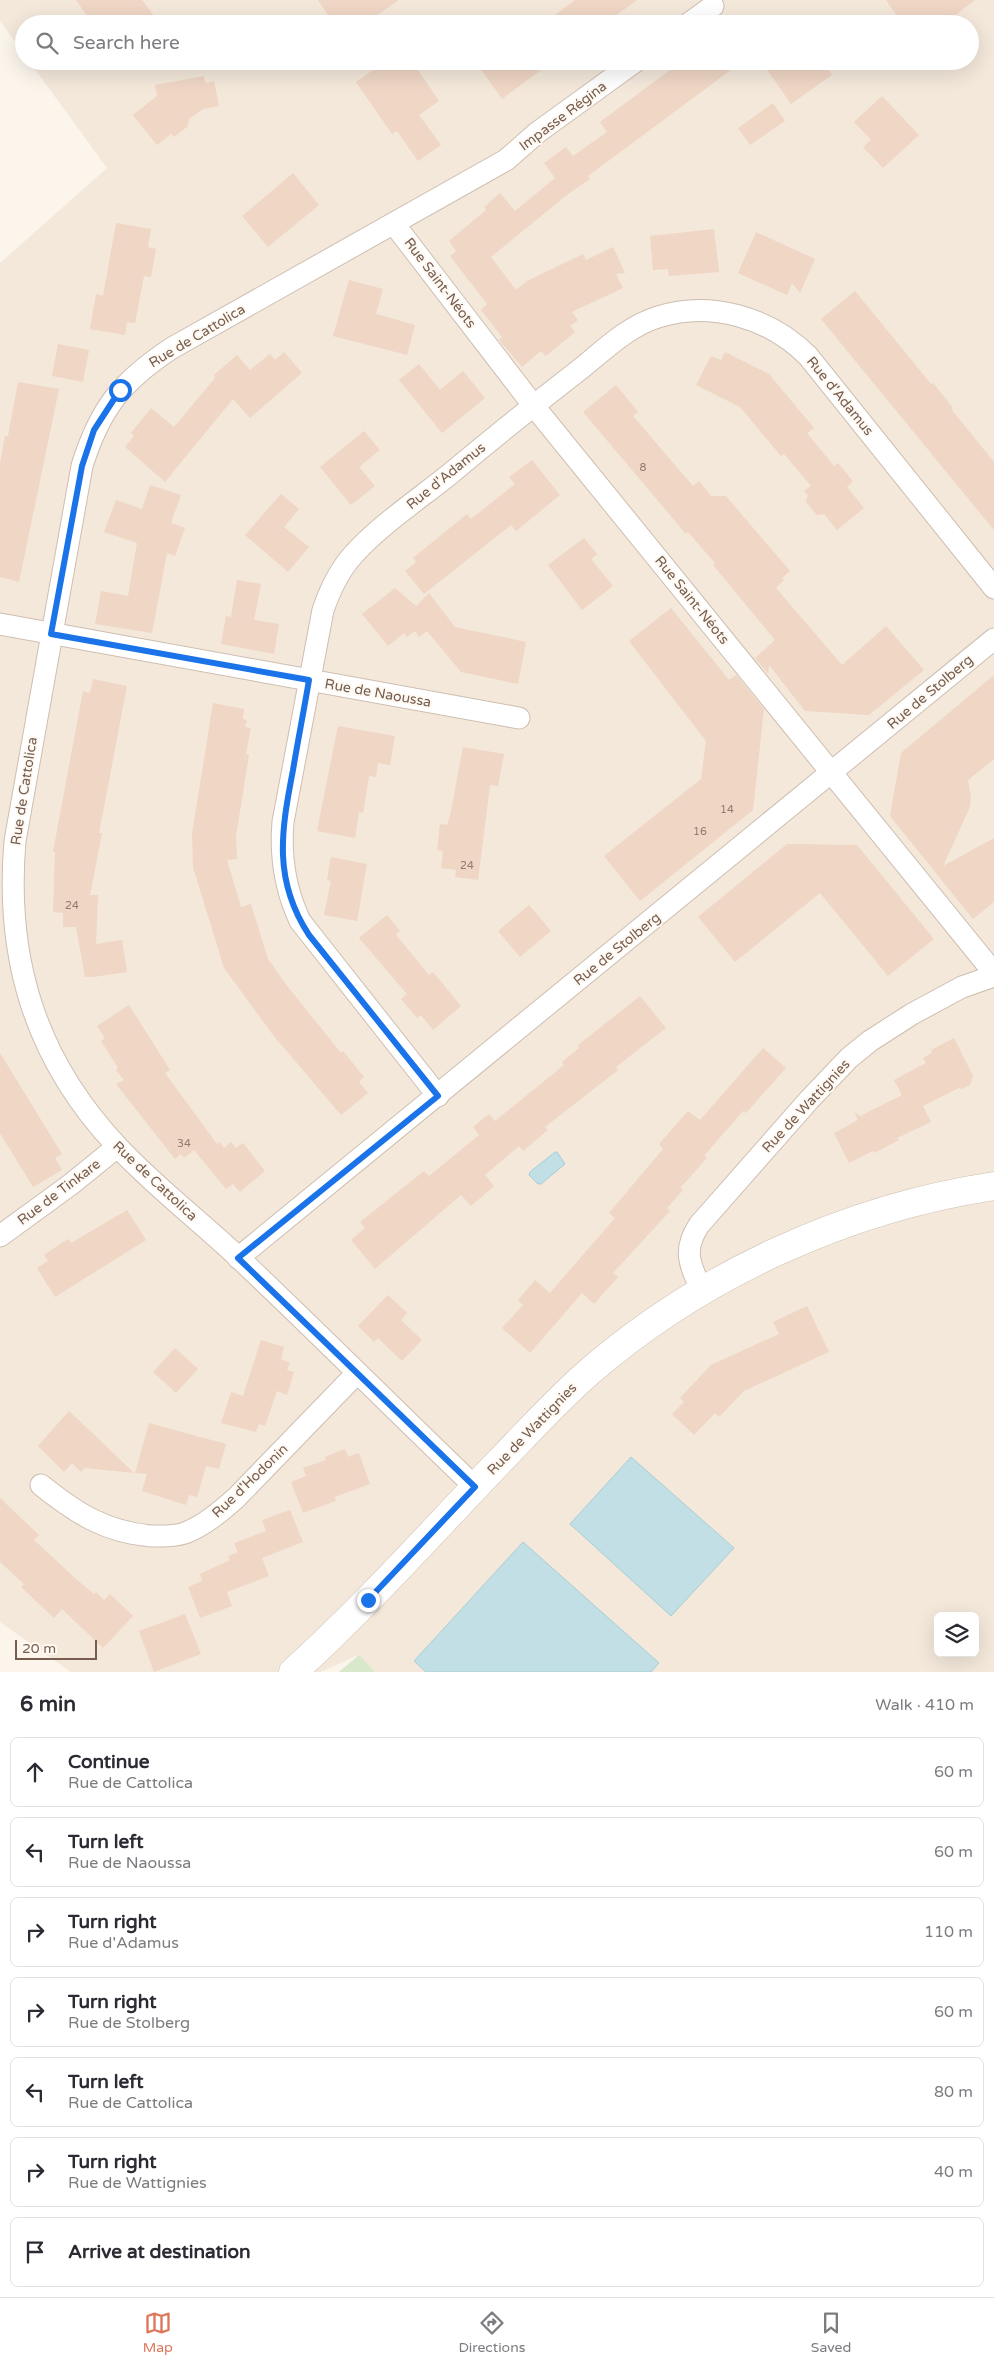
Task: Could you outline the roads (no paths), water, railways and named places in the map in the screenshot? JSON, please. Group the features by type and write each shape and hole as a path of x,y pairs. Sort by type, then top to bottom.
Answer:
{"street":[{"path":"700,15 713,6"},
{"name":"Impasse Régina","path":"516,153 538,132 624,70"},
{"name":"Rue de Cattolica","path":"475,1487 238,1258 117,1147 81,1102 47,1044 26,991 16,945 6,878 82,466 94,430 120,390 152,361 172,348 394,224 516,153"},
{"name":"Rue Saint-Néots","path":"394,224 533,405 994,975"},
{"name":"Rue d'Adamus","path":"438,1096 309,935 300,921 288,890 282,855 283,822 309,680 328,595 343,568 354,554 533,405 627,332 659,316 708,311 734,314 753,320 786,337 808,356 994,588"},
{"name":"Rue de Naoussa","path":"0,624 519,718"},
{"name":"Rue de Stolberg","path":"238,1258 994,639"},
{"name":"Rue de Wattignies","path":"702,1291 689,1261 688,1248 691,1237 699,1225 829,1077 870,1041 912,1014 962,987 994,975"},
{"name":"Rue de Tinkare","path":"0,1236 70,1186 117,1147"},
{"name":"Rue de Wattignies","path":"293,1672 350,1618 475,1487 588,1373 639,1332 702,1291 782,1250 844,1224 916,1202 994,1186"},
{"name":"Rue d'Hodonin","path":"41,1485 89,1519 113,1530 165,1537 184,1533 214,1517 236,1498 356,1373"}],"water":[{"path":"557,1152 565,1164 541,1184 538,1184 529,1175 530,1172"},
{"path":"631,1457 734,1548 671,1616 570,1524"},
{"path":"523,1542 659,1663 651,1672 426,1672 414,1661"}]}
